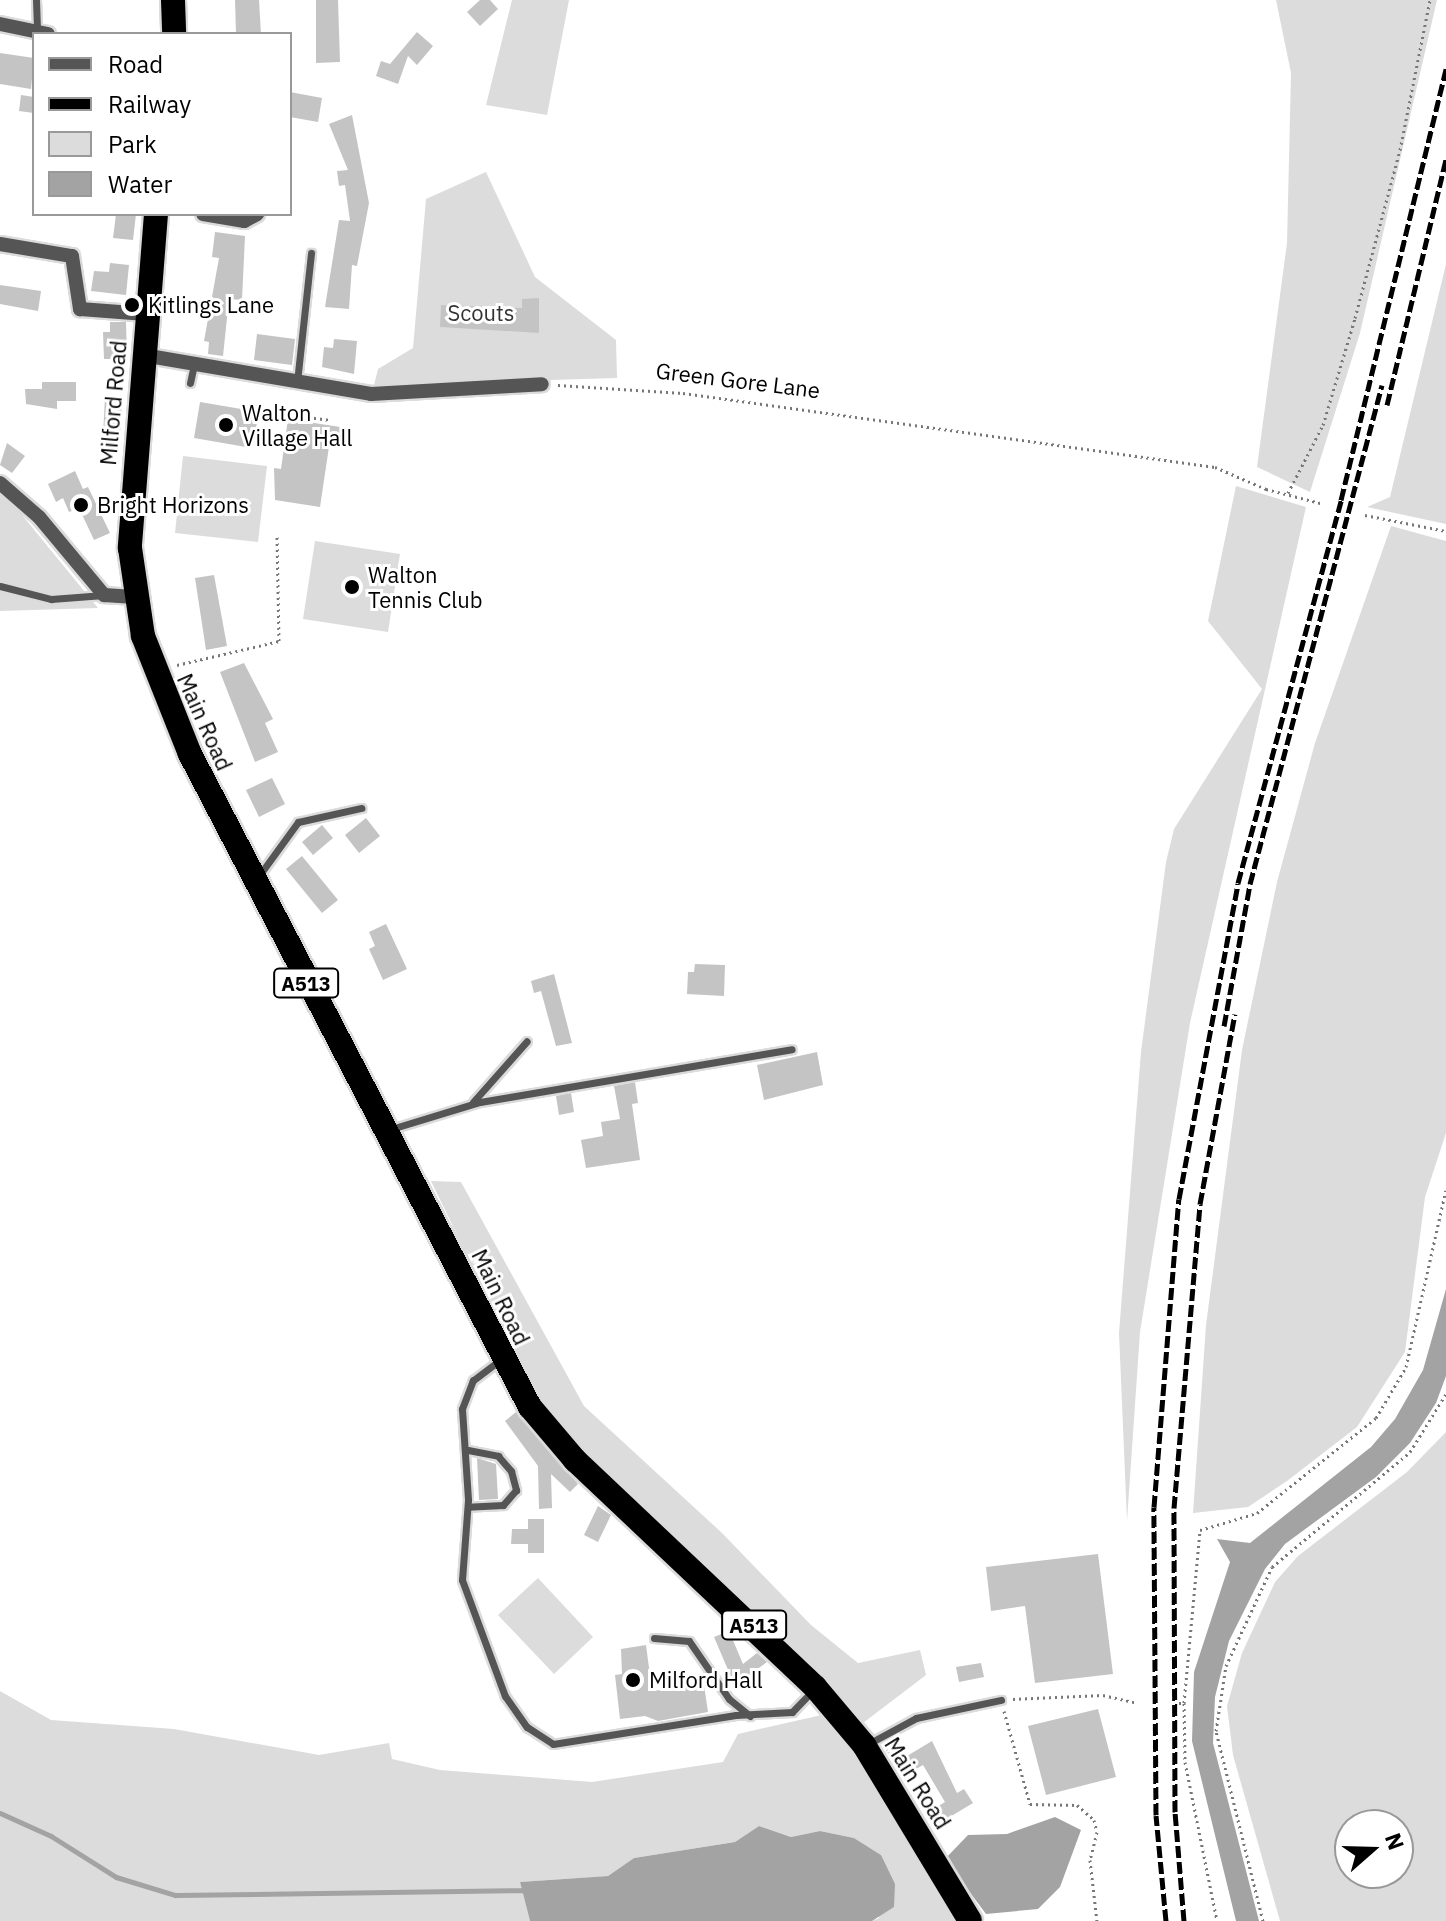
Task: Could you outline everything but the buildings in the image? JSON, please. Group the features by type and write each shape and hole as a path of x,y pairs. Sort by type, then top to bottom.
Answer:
{"highway":[{"path":"173,0 174,32"},
{"name":"Milford Road","path":"134,597 129,514 156,216"},
{"name":"Main Road","path":"134,597 154,670 253,882 389,1129 502,1358 530,1407 567,1452 815,1687 864,1745 970,1921"}],"street":[{"path":"0,24 37,32"},
{"path":"215,216 244,221 253,216"},
{"path":"0,244 72,256 80,309 146,314"},
{"path":"143,355 297,384 402,394 542,384"},
{"path":"0,483 39,517 104,595 134,597"}],"lane":[{"path":"36,0 42,32"},
{"path":"297,384 311,253"},
{"path":"190,383 194,364"},
{"path":"0,586 51,599 104,595"},
{"path":"253,882 277,858 298,822 361,808"},
{"path":"471,1104 527,1041"},
{"path":"389,1129 471,1104 792,1049"},
{"path":"502,1358 473,1380 462,1409 468,1450 468,1507 462,1580 505,1696 527,1727 553,1744 792,1712 815,1687"},
{"path":"468,1450 498,1456 511,1471 516,1490 503,1505 468,1507"},
{"path":"654,1638 689,1641 729,1699 750,1716"},
{"path":"864,1745 916,1718 1001,1700"}],"path":[{"path":"1288,493 1323,425 1355,318 1400,150 1430,0"},
{"name":"Green Gore Lane","path":"542,384 683,393 1215,467 1320,503"},
{"path":"284,414 331,420"},
{"path":"1365,515 1446,531"},
{"path":"154,670 279,641 277,534"},
{"path":"1217,1921 1185,1762 1181,1703 1200,1530 1257,1513 1376,1418 1406,1367 1446,1190"},
{"path":"1263,1921 1216,1731 1226,1666 1272,1567 1410,1452 1446,1394"},
{"path":"1097,1921 1090,1860 1094,1820 1077,1805 1030,1804 1001,1700 1103,1695 1137,1703"}],"green space":[{"path":"512,0 569,0 547,115 486,105"},
{"path":"1276,0 1437,0 1360,333 1310,492 1257,467 1287,243 1291,73"},
{"name":"Scouts","path":"486,172 535,277 616,340 617,378 374,385 378,369 413,348 426,199"},
{"path":"1446,264 1446,524 1367,507 1390,497"},
{"path":"183,456 267,466 258,542 175,533"},
{"path":"1236,486 1306,507 1190,1023 1140,1332 1127,1521 1119,1333 1141,1052 1166,862 1174,829 1262,689 1208,621"},
{"path":"0,496 18,510 98,608 0,611"},
{"path":"1391,526 1446,541 1446,1133 1425,1197 1405,1352 1357,1427 1287,1481 1248,1507 1193,1513 1206,1325 1242,1050 1277,882 1315,743"},
{"name":"Walton Tennis Club","path":"315,541 400,554 388,632 303,619"},
{"path":"431,1181 461,1182 584,1406 722,1533 811,1625 858,1663 920,1650 926,1675 863,1723 829,1681 554,1421 519,1363"},
{"path":"1446,1432 1446,1921 1280,1921 1233,1755 1227,1706 1242,1653 1275,1582 1298,1556 1407,1472"},
{"path":"538,1578 593,1637 554,1674 498,1615"},
{"path":"0,1691 51,1720 174,1729 319,1755 389,1743 392,1759 440,1770 592,1782 723,1762 738,1734 826,1714 865,1764 959,1921 872,1921 879,1918 881,1855 854,1838 820,1831 791,1837 759,1826 735,1842 634,1858 608,1876 520,1882 530,1921 0,1921"}],"water":[{"path":"1446,1289 1446,1376 1436,1403 1410,1443 1376,1477 1285,1544 1265,1569 1229,1641 1215,1697 1213,1743 1259,1921 1236,1921 1192,1741 1194,1672 1230,1562 1217,1539 1250,1543 1371,1447 1395,1419 1423,1370"},
{"path":"1055,1817 1081,1830 1060,1887 1038,1909 986,1914 945,1859 968,1835 1007,1834"},
{"path":"759,1826 791,1837 820,1831 854,1838 881,1855 895,1884 894,1907 872,1921 530,1921 520,1882 608,1876 634,1858 735,1842"}],"waterway":[{"path":"0,1813 51,1836 116,1877 175,1895 522,1890"}],"railway":[{"path":"1166,1921 1156,1815 1154,1507 1179,1199 1238,883 1341,500 1446,69"},
{"path":"1387,405 1446,159"},
{"path":"1224,1026 1250,884 1382,385"},
{"path":"1184,1921 1175,1812 1174,1508 1200,1204 1235,1014"}],"place":[{"name":"Kitlings Lane","path":"132,305"},
{"name":"Walton Village Hall","path":"226,425"},
{"name":"Bright Horizons","path":"81,505"},
{"name":"Walton Tennis Club","path":"352,587"},
{"name":"Milford Hall","path":"633,1680"}]}
